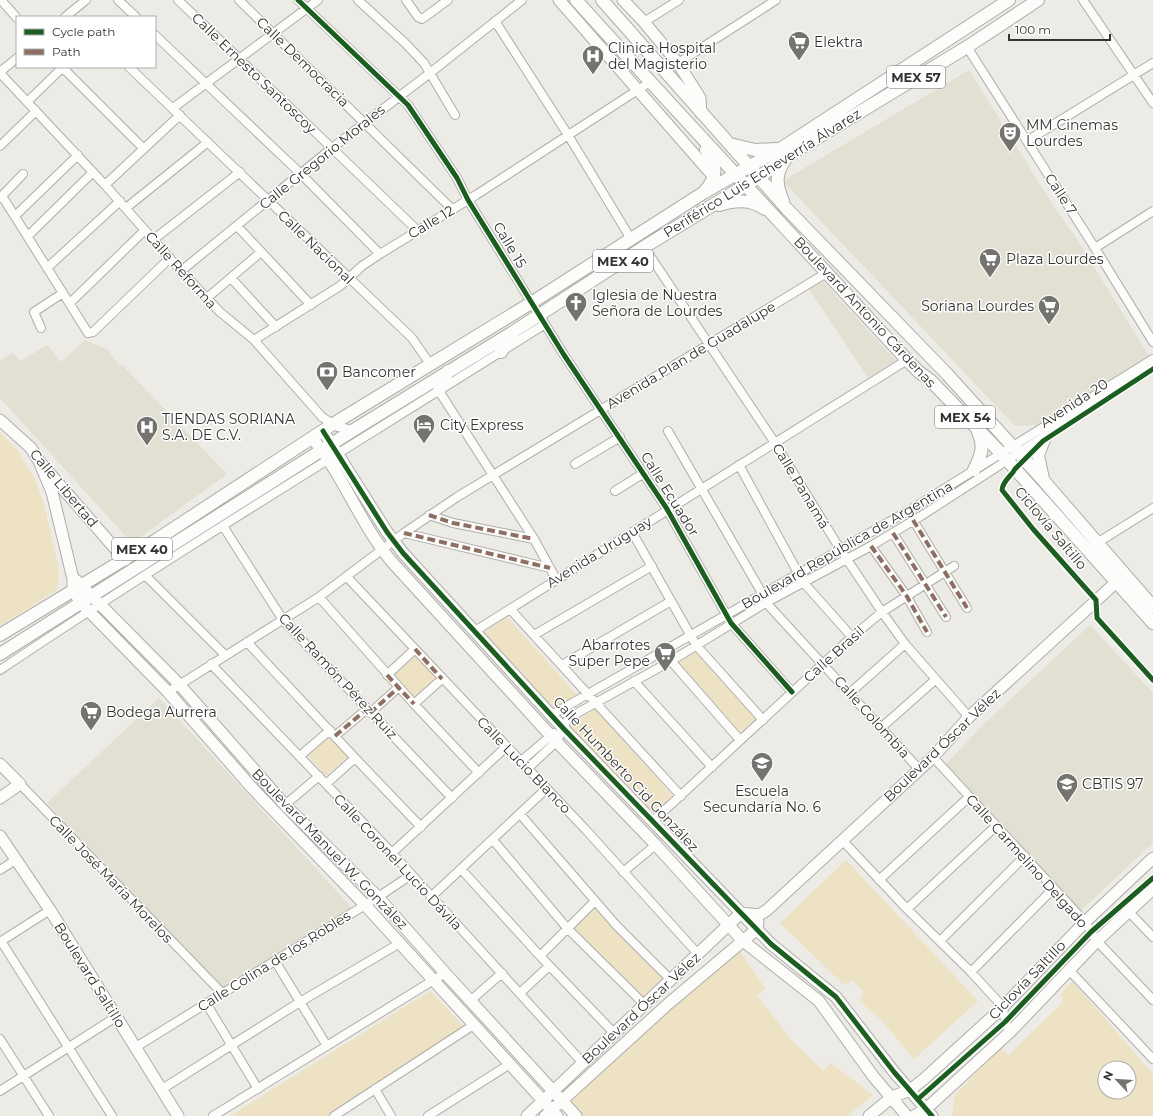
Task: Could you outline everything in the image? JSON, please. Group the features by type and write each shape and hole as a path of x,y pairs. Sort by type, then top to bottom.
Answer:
{"main road":[{"name":"Boulevard Antonio Cárdenas","path":"576,0 695,132 828,272 907,360 930,380 1121,578 1153,607"},
{"name":"Boulevard Antonio Cárdenas","path":"602,0 673,78 700,113 730,144 787,209 942,369 1043,480 1097,543 1153,624"},
{"name":"Periférico Luis Echeverría Álvarez","path":"0,635 76,584 125,560 328,427 531,303 703,193 780,149 1009,0"},
{"name":"Periférico Luis Echeverría Álvarez","path":"0,654 90,604 330,452 352,431 513,332 542,319 644,247 759,177 794,152 967,47 1038,0"},
{"path":"695,132 714,163 714,177 703,193"},
{"path":"730,144 755,150 780,149"},
{"path":"787,209 777,184 777,176 780,168 794,152"},
{"path":"708,208 731,201 742,201 757,205 772,214"},
{"path":"798,241 810,232"},
{"path":"851,298 865,305 891,333 907,333 905,339 907,350 930,380"},
{"path":"501,352 513,332"},
{"path":"439,391 448,371"},
{"path":"974,470 980,458 982,444 975,427"},
{"path":"1043,480 1038,455 1045,437"}],"street":[{"path":"1,0 16,17"},
{"path":"70,16 86,0"},
{"path":"118,0 135,16"},
{"name":"Calle Ernesto Santoscoy","path":"178,0 417,230"},
{"name":"Calle Democracia","path":"239,0 452,209"},
{"name":"Calle 15","path":"298,0 400,96 426,129 457,178 468,200 531,303"},
{"path":"173,108 318,0"},
{"path":"358,0 405,43 430,73 455,115"},
{"path":"406,0 418,17 422,19 448,0"},
{"path":"559,0 714,177"},
{"path":"623,0 644,22 678,63 700,98 700,113"},
{"path":"644,22 679,0"},
{"path":"678,63 776,0"},
{"path":"1083,0 1135,74 1153,103"},
{"name":"Calle Gregorio Morales","path":"181,271 332,148 495,21 517,1"},
{"path":"495,21 568,135 631,239"},
{"path":"156,36 207,83 380,254"},
{"name":"Calle 7","path":"967,47 1153,342"},
{"path":"0,73 16,59"},
{"path":"1027,141 1153,63"},
{"name":"Calle Nacional","path":"130,68 412,338 430,364"},
{"path":"27,102 60,70 65,70 144,149"},
{"name":"Calle Reforma","path":"0,73 94,172 153,240 220,312 254,340 322,417 328,427 352,431 382,426"},
{"name":"Calle 12","path":"254,340 340,286 380,254 468,200 650,82"},
{"path":"0,146 36,111"},
{"path":"105,185 180,115"},
{"path":"126,208 208,142"},
{"path":"15,216 78,155"},
{"path":"28,236 94,172"},
{"path":"153,240 240,172"},
{"path":"23,174 1,197 28,236 84,328 90,333 170,258"},
{"path":"47,268 120,201"},
{"path":"1095,248 1153,211"},
{"path":"237,226 311,305"},
{"path":"70,303 145,230"},
{"name":"Calle Panamá","path":"644,247 775,442 840,549 882,612 905,644 969,717"},
{"path":"207,298 261,252"},
{"name":"Avenida Plan de Guadalupe","path":"168,692 319,597 383,551 404,533 429,515 600,409 828,272"},
{"path":"231,278 276,327"},
{"path":"41,328 34,312 63,293"},
{"name":"Calle Ecuador","path":"531,303 667,509 731,623 792,692"},
{"path":"0,670 90,604 145,575 222,526 330,452 382,426 501,352 542,319"},
{"name":"Avenida 20","path":"974,470 1004,457 1153,359"},
{"name":"Avenida Uruguay","path":"472,628 510,609 667,509 907,360"},
{"name":"Avenida 20","path":"1015,450 1045,437 1153,366"},
{"path":"439,391 534,540 556,579"},
{"name":"Calle Libertad","path":"0,420 31,448 39,461 125,560"},
{"name":"Calle Humberto Cid González","path":"328,427 330,452 383,551 458,635 730,924 743,941 819,1001 873,1076 907,1116"},
{"name":"Calle Colombia","path":"668,430 765,598 777,615 919,768"},
{"path":"575,464 620,437"},
{"name":"Calle Humberto Cid González","path":"312,438 330,452 394,542 553,714 563,728 771,944 836,997 929,1113"},
{"name":"Boulevard República de Argentina","path":"553,714 691,637 726,614 803,582 871,546 917,518 1004,457"},
{"name":"Boulevard Manuel W. González","path":"39,461 52,492 76,584 90,604 275,814 365,905 475,1024 543,1101 551,1114"},
{"path":"738,465 797,574 852,637"},
{"name":"Boulevard República de Argentina","path":"554,738 572,716 670,661 731,623 797,574 915,507 974,470"},
{"path":"615,491 644,473"},
{"path":"915,507 917,518 944,572 967,608"},
{"path":"1097,543 1153,508"},
{"path":"429,515 453,523 534,540"},
{"name":"Calle Ramón Pérez Ruiz","path":"222,526 283,620 452,798"},
{"path":"632,532 696,645 763,720"},
{"path":"404,533 550,568"},
{"path":"893,533 946,617"},
{"path":"871,546 906,595 927,632"},
{"path":"534,635 652,566"},
{"name":"Calle Brasil","path":"653,821 852,637 882,612 906,595 954,566"},
{"path":"145,575 224,656"},
{"name":"Calle Lucio Blanco","path":"347,577 698,954"},
{"name":"Boulevard Óscar Vélez","path":"759,915 767,910 843,841 919,768 933,757 969,717 1121,578"},
{"path":"319,597 387,675 479,773"},
{"path":"562,665 671,601"},
{"name":"Boulevard Manuel W. González","path":"90,604 179,684 285,805 378,897 552,1092 576,1116"},
{"path":"510,609 681,796"},
{"path":"458,635 472,628"},
{"path":"247,642 355,758 421,826"},
{"path":"850,692 905,644"},
{"path":"387,675 415,649"},
{"path":"670,661 740,740"},
{"name":"Calle Coronel Lucio Dávila","path":"211,664 392,853 520,992 582,1062"},
{"path":"414,704 442,679"},
{"path":"882,727 935,680"},
{"path":"634,682 712,767"},
{"path":"300,756 332,733 368,711 399,687"},
{"path":"520,762 554,738"},
{"path":"527,769 554,738"},
{"path":"392,853 506,747"},
{"name":"Calle Carmelino Delgado","path":"933,757 1054,888 1084,922 1097,941 1153,1000"},
{"path":"326,784 355,758"},
{"name":"Calle José María Morelos","path":"0,764 222,994"},
{"path":"285,805 319,776"},
{"path":"0,798 20,784"},
{"path":"431,897 546,789"},
{"path":"879,880 969,797"},
{"path":"520,814 621,930 671,980"},
{"path":"907,909 996,826"},
{"name":"Boulevard Saltillo","path":"0,836 17,859 50,910 178,1116"},
{"path":"493,840 568,928 645,1005"},
{"path":"843,841 907,909 971,972 1003,1008 1005,1022 1010,1032"},
{"path":"623,872 652,848"},
{"path":"940,941 1025,856"},
{"path":"869,1116 892,1097 910,1090 1003,1008 1084,922 1153,858"},
{"path":"0,870 17,859"},
{"path":"461,869 549,966 614,1033"},
{"name":"Calle Colina de los Robles","path":"136,1047 411,875"},
{"path":"971,972 1054,888"},
{"path":"914,1116 929,1113 1010,1032 1097,941 1153,889"},
{"path":"540,956 595,901"},
{"path":"50,910 0,941 112,1116"},
{"path":"1129,912 1153,937"},
{"path":"740,913 759,915 757,929"},
{"name":"Boulevard Óscar Vélez","path":"527,1116 582,1062 658,993 740,913"},
{"name":"Boulevard Óscar Vélez","path":"551,1114 561,1101 668,1004 757,929"},
{"path":"162,1089 300,1002 400,943"},
{"path":"275,961 327,1046"},
{"path":"520,992 549,966"},
{"path":"1068,970 1153,1059"},
{"path":"213,1116 445,973"},
{"path":"470,1001 502,973"},
{"path":"658,993 668,1004"},
{"path":"206,1003 258,1089"},
{"path":"0,1091 68,1046 116,1017"},
{"path":"334,1116 475,1024"},
{"path":"0,1039 49,1116"},
{"path":"428,1116 510,1064"},
{"path":"375,1089 391,1116"}],"shaded area":[{"name":"Plaza Lourdes","path":"969,70 1149,356 1037,425 1015,426 783,181"},
{"path":"822,280 896,361 868,378 809,289"},
{"path":"85,340 106,349 227,474 132,543 0,398 0,361 12,353 21,361 47,345 61,362"},
{"path":"0,432 17,450 35,479 45,508 59,570 57,590 0,626"},
{"path":"507,617 578,696 555,709 482,634"},
{"name":"CBTIS 97","path":"1090,625 1153,693 1153,843 1079,912 945,765 982,726"},
{"path":"418,650 442,675 410,705 385,679"},
{"path":"696,651 758,719 741,733 678,662"},
{"path":"159,698 355,911 223,989 47,803"},
{"path":"595,709 674,797 652,816 569,726"},
{"path":"331,736 350,755 326,776 308,756"},
{"path":"846,860 978,1001 914,1059 881,1020 860,1001 863,992 853,981 844,985 780,923"},
{"path":"594,907 664,980 641,1000 573,927"},
{"path":"737,947 765,988 757,996 795,1044 824,1071 831,1063 873,1095 848,1116 583,1116 571,1102 639,1036"},
{"path":"1072,981 1153,1074 1153,1116 952,1116 955,1095 1001,1048 1009,1055 1063,1002 1061,994"},
{"path":"430,991 466,1029 328,1116 230,1116"}],"marked path":[{"path":"429,515 453,523 534,539"},
{"path":"913,520 967,608"},
{"path":"404,533 550,568"},
{"path":"893,533 946,617"},
{"path":"871,546 906,595 927,632"},
{"path":"415,649 442,679"},
{"path":"387,675 414,704"},
{"path":"370,713 399,687"},
{"path":"335,736 367,709"}],"cycle path":[{"path":"298,0 408,105 457,178 468,200 564,355 667,509 731,623 792,692"},
{"name":"Ciclovía Saltillo","path":"1153,369 1043,441 1015,469 1005,481 1002,490 1033,529 1096,600 1097,618 1153,680"},
{"path":"323,431 387,532 403,553 563,728 771,944 836,997 894,1072 932,1116"},
{"name":"Ciclovía Saltillo","path":"918,1099 1005,1022 1091,932 1153,878"}],"place":[{"name":"Elektra","path":"799,62"},
{"name":"Clinica Hospital del Magisterio","path":"593,76"},
{"name":"MM Cinemas Lourdes","path":"1010,152"},
{"name":"Plaza Lourdes","path":"990,278"},
{"name":"Iglesia de Nuestra Señora de Lourdes","path":"576,322"},
{"name":"Soriana Lourdes","path":"1049,326"},
{"name":"Bancomer","path":"327,392"},
{"name":"City Express","path":"424,444"},
{"name":"TIENDAS SORIANA S.A. DE C.V.","path":"147,446"},
{"name":"Abarrotes Super Pepe","path":"665,672"},
{"name":"Bodega Aurrera","path":"91,732"},
{"name":"Escuela Secundaría No. 6","path":"762,782"},
{"name":"CBTIS 97","path":"1067,804"}]}
